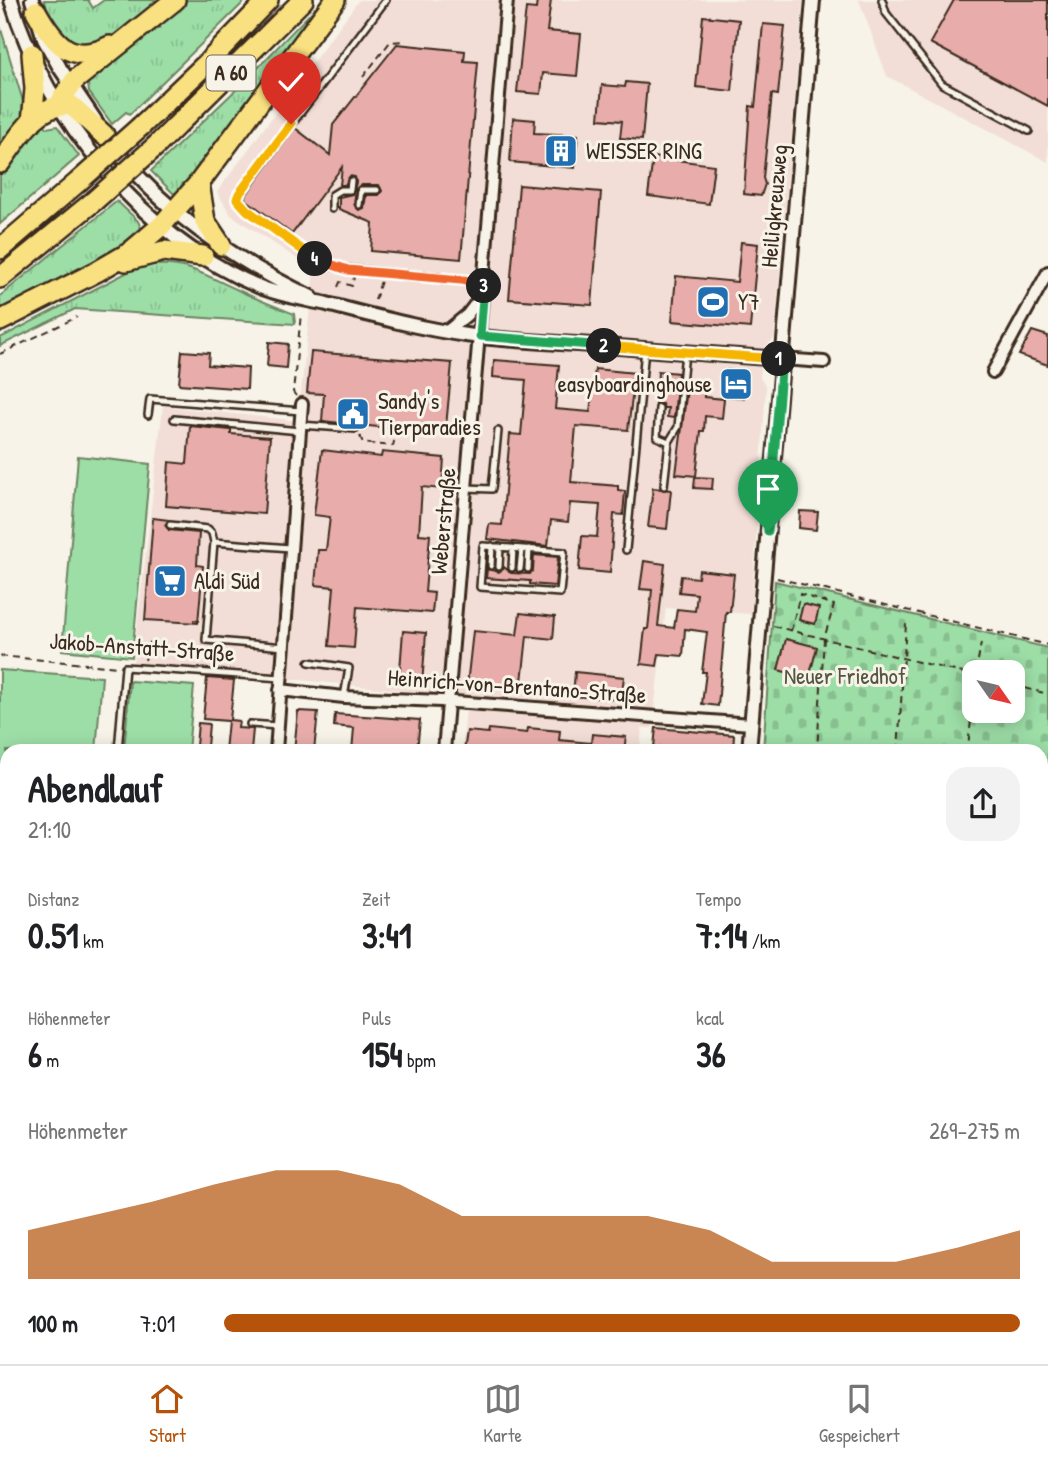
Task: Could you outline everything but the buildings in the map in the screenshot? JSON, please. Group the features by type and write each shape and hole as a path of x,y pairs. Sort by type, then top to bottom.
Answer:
{"highway":[{"path":"60,106 71,84 175,0"},
{"name":"A 60","path":"0,249 141,127 268,0"},
{"name":"A 60","path":"0,278 157,145 303,0"},
{"path":"0,321 98,271 128,253 161,226 199,183 335,0"},
{"path":"34,6 52,38 71,52 95,52 127,37"},
{"path":"32,54 35,89 32,122"},
{"path":"0,163 32,122 47,109 60,106 75,108 104,135"},
{"path":"199,183 205,220 221,245"},
{"path":"98,271 156,252 172,251 203,256"}],"street":[{"path":"11,0 32,54 60,106 82,140 110,175 161,226 203,256 260,288 369,316 446,332 824,362"},
{"name":"Weberstraße","path":"445,744 507,0"},
{"name":"Heiligkreuzweg","path":"750,744 813,0"},
{"path":"34,6 44,39 104,135 131,168 176,211 221,245 327,304"},
{"path":"993,372 1048,272"},
{"path":"446,332 467,315 483,294"},
{"path":"277,744 302,408"},
{"name":"Heinrich-von-Brentano-Straße","path":"280,690 344,697 751,724"}],"lane":[{"path":"386,0 237,196 238,201 307,255 334,267 382,274 484,282"},
{"path":"882,0 886,13 942,84 1029,131"},
{"path":"332,209 332,195 340,190 350,190 351,181"},
{"path":"359,205 361,190 376,190"},
{"path":"626,550 645,349"},
{"path":"664,486 669,442 678,427 685,352"},
{"path":"148,415 150,399 302,408"},
{"path":"659,408 657,437 669,442"},
{"path":"174,419 356,429"},
{"path":"467,488 492,489 498,431"},
{"path":"170,524 208,529 215,542 206,640 284,647"},
{"path":"215,542 291,548"},
{"path":"483,545 492,546 564,552 560,593 480,586 483,545"},
{"path":"491,566 492,546"},
{"path":"499,567 500,547"},
{"path":"512,568 513,548"},
{"path":"520,569 522,549"},
{"path":"528,569 529,550"},
{"path":"489,587 490,578"},
{"path":"497,588 498,579"},
{"path":"510,589 511,580"},
{"path":"518,590 519,580"},
{"path":"526,590 527,581"},
{"path":"309,662 349,668 344,697"},
{"path":"119,744 125,667"},
{"name":"Jakob-Anstatt-Straße","path":"125,667 281,678"},
{"path":"250,724 278,726"}],"path":[{"path":"363,77 390,42 405,41"},
{"path":"338,287 340,282 352,286 355,271"},
{"path":"375,300 382,274"},
{"path":"301,314 293,392 302,408"},
{"path":"0,354 77,317"},
{"path":"356,429 363,443 393,446 395,437"},
{"path":"773,578 1048,645"},
{"path":"791,631 800,594 834,605 824,639 817,744"},
{"path":"898,744 906,624"},
{"path":"769,625 962,671"},
{"path":"143,668 151,638"},
{"path":"978,660 981,643"},
{"name":"Jakob-Anstatt-Straße","path":"0,656 125,667"},
{"path":"1026,688 1048,694"},
{"path":"968,744 971,723"}],"shaded area":[{"path":"359,0 803,0 774,339 763,349 760,378 766,387 751,614 666,608 652,728 642,728 641,744 463,744 467,697 133,663 163,406 298,421 314,270 231,215 217,192"},
{"path":"859,0 1048,0 1048,162 887,76"}],"green space":[{"path":"44,0 88,0 93,8 104,0 164,0 115,37 87,46 74,43 62,34"},
{"path":"187,0 246,0 130,114 126,112 112,124 89,92 87,76"},
{"path":"323,0 329,0 184,194 173,193 151,171 242,84"},
{"path":"0,26 26,111 0,153"},
{"path":"44,123 47,128 57,126 79,156 0,224 0,174 32,132"},
{"path":"117,201 138,221 144,235 0,310 0,296"},
{"path":"155,258 155,265 188,268 294,314 295,324 75,309 0,346 0,338"},
{"path":"78,456 150,464 132,657 62,650"},
{"name":"Neuer Friedhof","path":"775,581 1048,648 1048,744 763,744"},
{"path":"0,670 102,677 97,744 0,744"},
{"path":"130,681 194,686 189,744 125,744"}],"place":[{"name":"WEISSER RING","path":"561,151"},
{"name":"Y7","path":"713,302"},
{"name":"easyboardinghouse","path":"736,384"},
{"name":"Sandy's Tierparadies","path":"353,414"},
{"name":"Aldi Süd","path":"170,581"}],"route":[{"path":"291,124 237,199 247,210 307,255 321,262 348,270 484,282 480,336 782,359 768,531"}]}
